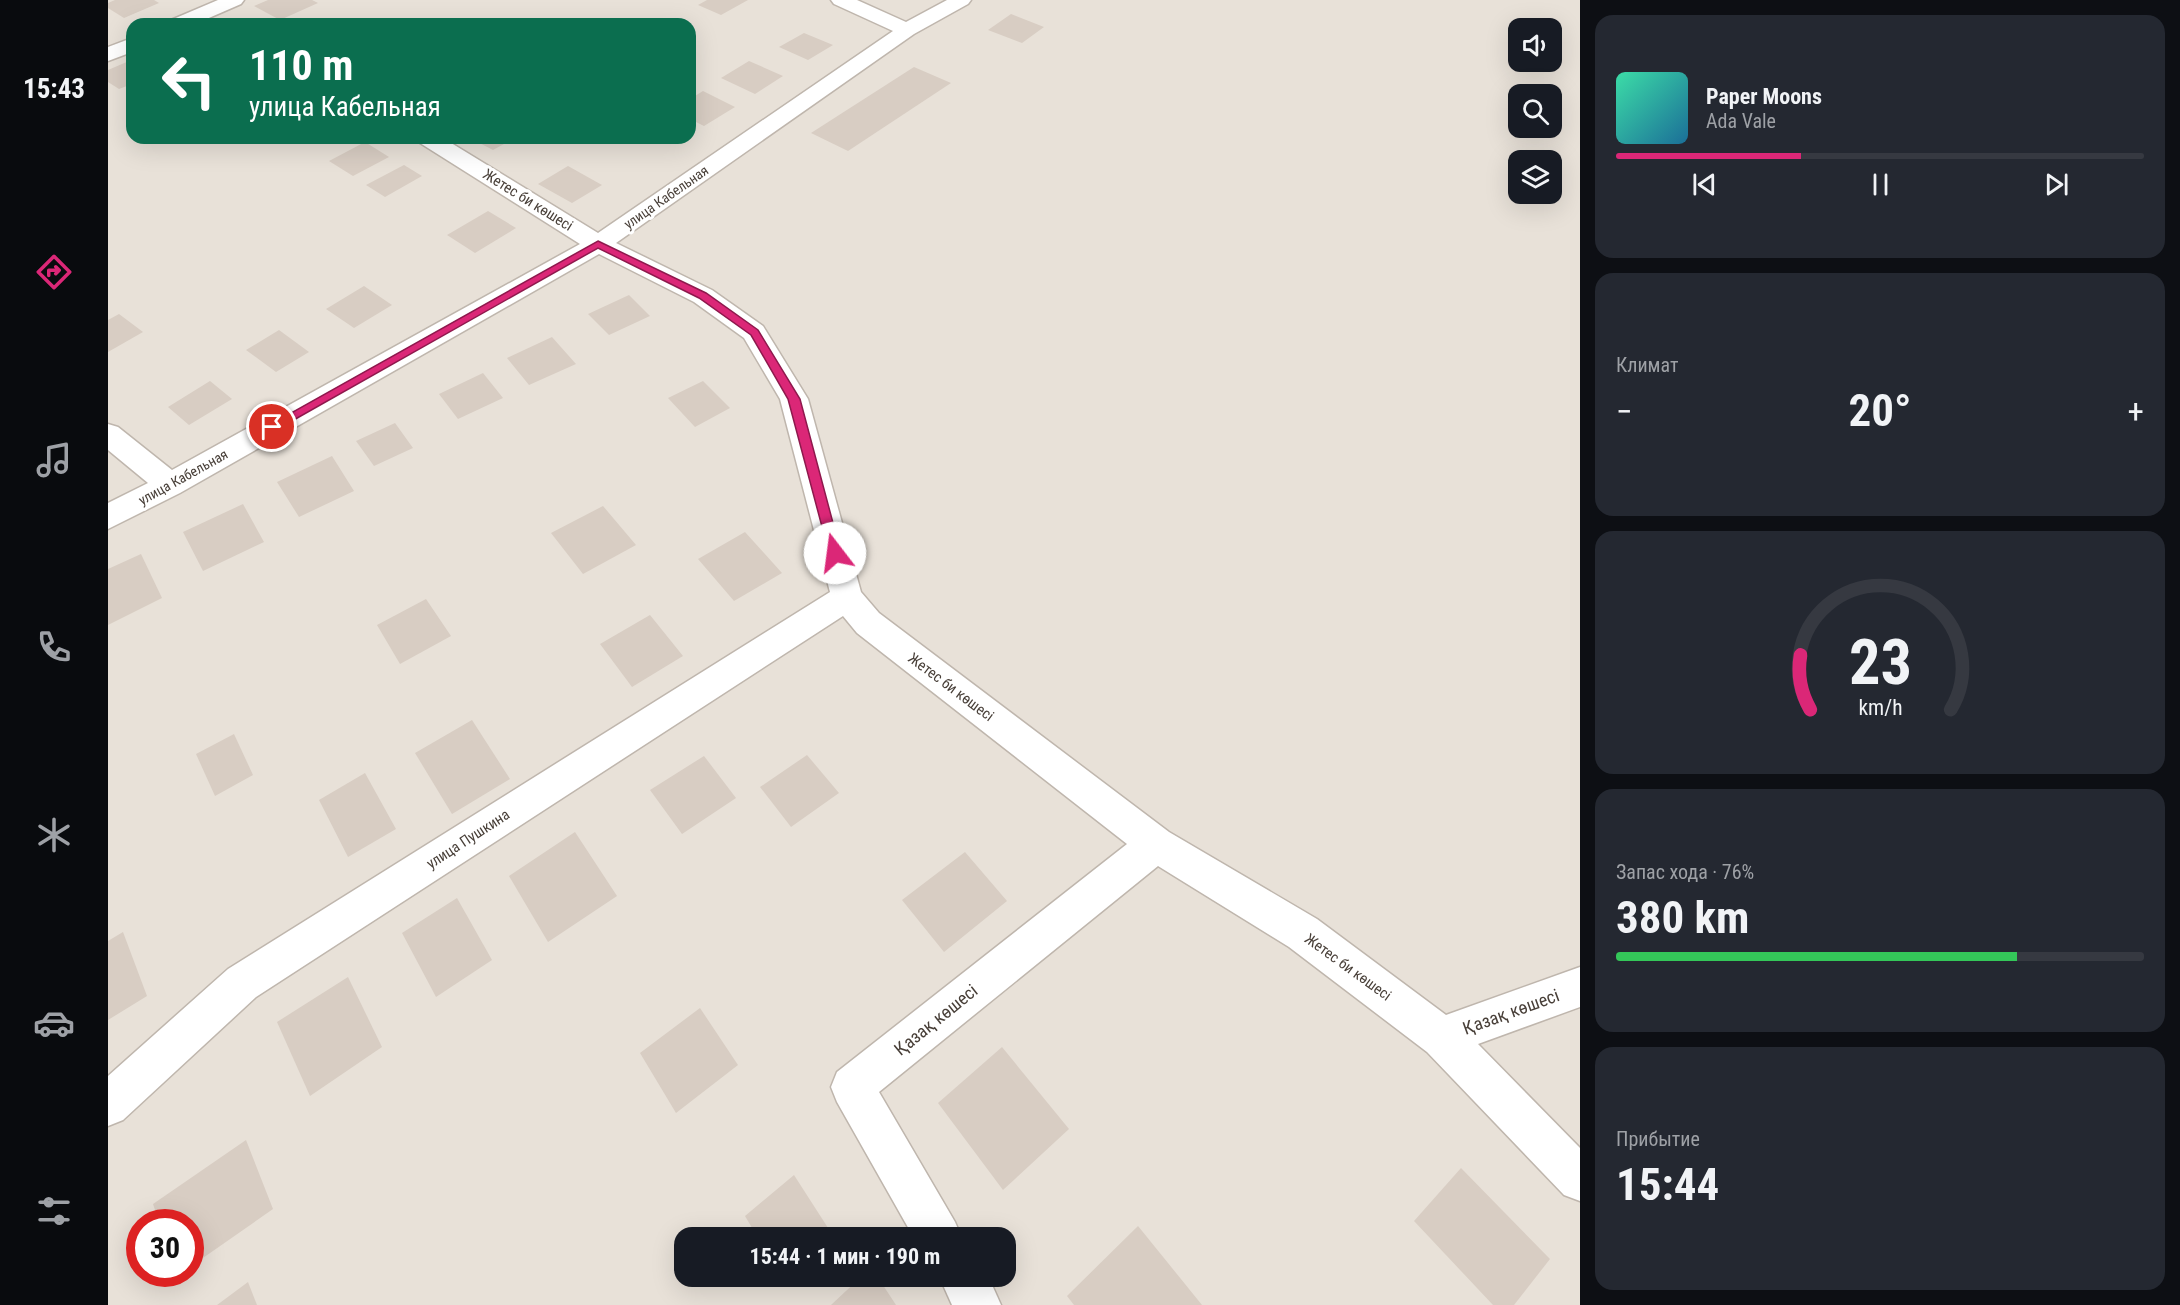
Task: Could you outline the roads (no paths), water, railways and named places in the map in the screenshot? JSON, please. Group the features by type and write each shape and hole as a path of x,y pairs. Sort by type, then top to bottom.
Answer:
{"street":[{"path":"841,0 907,30"},
{"name":"улица Кабельная","path":"108,517 170,485 598,244 907,30 961,0"},
{"path":"193,18 224,6"},
{"path":"108,55 126,47"},
{"name":"Жетес би көшесі","path":"438,144 598,244 703,296 754,332 794,399 847,597 868,623 1155,844 1303,933 1442,1037 1580,1179"},
{"path":"108,434 170,485"},
{"name":"улица Пушкина","path":"108,1105 242,983 847,597"},
{"name":"Қазақ көшесі","path":"933,1227 852,1087 1155,844"},
{"name":"Қазақ көшесі","path":"1442,1037 1580,987"},
{"path":"968,1287 978,1305"}]}
